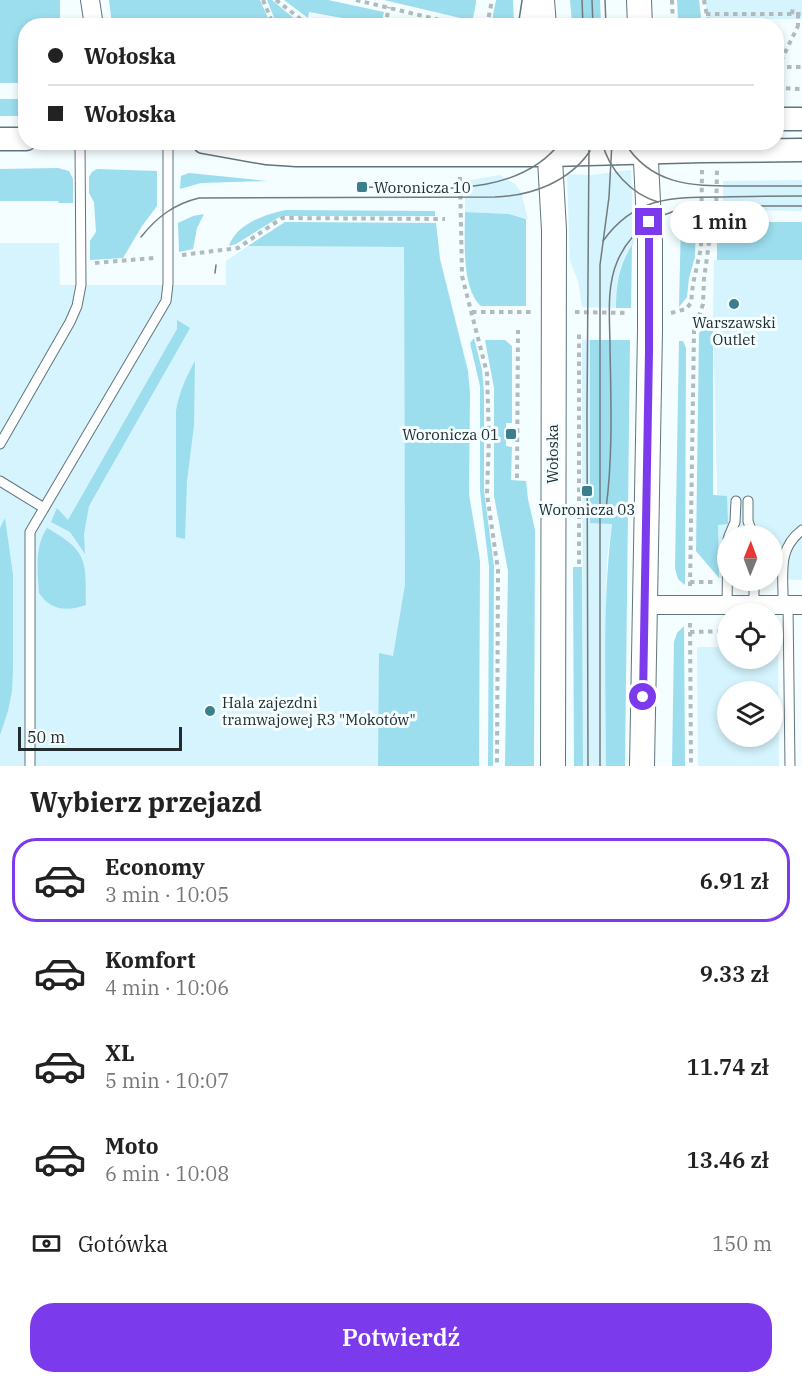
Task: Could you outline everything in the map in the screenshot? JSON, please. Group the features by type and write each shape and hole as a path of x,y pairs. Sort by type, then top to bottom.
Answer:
{"main road":[{"path":"542,0 543,18"},
{"path":"639,0 640,18"},
{"name":"Wołoska","path":"550,150 554,230 553,766"},
{"path":"642,766 650,313 646,150"}],"street":[{"path":"90,0 93,18"},
{"path":"531,18 534,0"},
{"path":"784,119 802,119"},
{"path":"0,139 18,139"},
{"path":"249,150 297,155 508,150"},
{"path":"693,150 802,150"},
{"path":"644,605 717,605"}],"lane":[{"path":"0,444 77,306 81,285 80,150"},
{"path":"30,766 30,532 162,310 167,291 168,150"},
{"path":"0,481 44,508"},
{"path":"734,525 736,501"},
{"path":"748,501 749,525"},
{"path":"790,766 791,605 784,554 791,538 802,530"}],"path":[{"path":"263,0 271,18"},
{"path":"276,0 299,18"},
{"path":"356,0 378,2 433,18"},
{"path":"489,18 492,0"},
{"path":"672,0 673,18"},
{"path":"704,0 707,18"},
{"path":"387,18 389,7"},
{"path":"784,54 798,26 797,14 793,7"},
{"path":"706,14 797,14"},
{"path":"798,26 802,29"},
{"path":"784,68 802,67"},
{"path":"784,88 802,89"},
{"path":"676,313 686,309 691,303 700,257 709,151"},
{"path":"692,766 690,606 694,331 703,304 711,228 716,217 709,151"},
{"path":"460,181 461,265 487,373 489,438 487,494 498,570 497,766"},
{"path":"81,264 168,257 238,248 282,218 445,219"},
{"path":"472,312 528,312"},
{"path":"583,312 633,313"},
{"path":"517,478 518,330"},
{"path":"579,330 579,564"},
{"path":"690,632 717,631"}],"shaded area":[{"path":"0,0 60,0 60,18 18,18 18,83 0,83"},
{"path":"109,0 260,0 268,18 111,18"},
{"path":"267,0 272,0 294,18 274,18"},
{"path":"284,0 328,0 384,12 383,18 342,18 309,12 308,18"},
{"path":"384,0 476,0 473,18 460,18"},
{"path":"496,0 513,0 514,18 492,18"},
{"path":"570,0 600,0 601,18 572,18"},
{"path":"677,0 699,0 700,18 678,18"},
{"path":"706,0 802,0 802,19 706,18"},
{"path":"0,99 18,99 18,116 0,116"},
{"path":"58,168 69,171 73,179 73,203 0,201 0,169"},
{"path":"97,169 157,171 157,206 123,258 90,260 90,241 96,232 94,202 89,193 89,177"},
{"path":"631,170 634,243 620,268 616,308 582,307 578,281 570,261 567,174 592,175"},
{"path":"189,173 267,181 201,183 180,189 181,176"},
{"path":"500,175 515,184 521,192 528,219 509,214 465,212 465,181"},
{"path":"802,180 802,211 723,210 723,181"},
{"path":"286,210 435,211 435,216 281,216 229,246 233,238 245,226 261,217"},
{"path":"465,212 509,214 526,219 526,306 481,306 475,298 467,275"},
{"path":"686,213 696,213 695,257 687,297 679,307 681,220"},
{"path":"204,214 197,228 193,249 179,252 178,223"},
{"path":"285,222 436,223 440,259 468,371 470,393 469,494 480,561 479,766 378,766 379,653 393,656 405,585 404,247 248,246"},
{"path":"741,222 802,222 802,260 717,260 719,226 735,225"},
{"path":"0,243 59,243 60,285 226,285 226,261 248,246 404,247 405,585 399,766 0,766"},
{"path":"632,245 631,308 616,308 619,275"},
{"path":"714,260 802,260 802,580 783,579 783,525 718,525 713,319"},
{"path":"713,319 713,495 727,496 728,524 717,525 717,576 696,551 699,333"},
{"path":"177,320 190,328 89,506 84,534 85,554 70,532 51,522 57,508 68,520 177,329"},
{"path":"474,338 482,370 484,491 494,566 493,766 488,766 489,567 480,491 480,386 470,343"},
{"path":"485,340 505,340 512,346 512,423 506,423 506,446 512,447 511,480 526,481 535,530 534,766 505,766 508,571 494,496 494,388"},
{"path":"582,340 590,340 590,523 612,523 607,558 606,597 606,766 583,766"},
{"path":"590,340 630,340 625,766 606,766 606,615 612,524 590,523"},
{"path":"679,341 683,341 686,348 685,585 678,579 675,568"},
{"path":"195,361 194,425 187,481 185,539 176,537 176,411 183,385"},
{"path":"5,518 13,575 13,668 12,691 0,735 0,528"},
{"path":"47,528 70,544 82,559 86,578 86,605 60,608 48,603 39,593 38,551"},
{"path":"573,567 582,567 583,766 574,766"},
{"path":"684,626 685,766 672,766 674,642 677,633"},
{"path":"697,647 717,647 717,669 778,669 778,681 717,681 717,747 779,747 779,766 698,766"}],"tram line":[{"path":"582,0 583,18"},
{"path":"592,0 593,18"},
{"path":"605,0 606,18"},
{"path":"362,187 469,187 495,182 520,174 542,161 553,150"},
{"path":"588,766 589,150"},
{"path":"604,150 622,180 639,193 658,202"},
{"path":"600,766 600,265 609,197 612,150"},
{"path":"630,150 646,167 659,175 687,183 719,186 802,186"},
{"path":"141,237 167,212 199,198 495,197 522,194 560,179 581,162 590,151"},
{"path":"603,241 628,215 656,202 688,198 802,196"},
{"path":"691,206 802,206"},
{"path":"606,509 611,428 609,304 611,282 617,262 631,239 651,222 674,211 700,206"},
{"path":"215,273 216,265"}],"place":[{"name":"Woronicza 10","path":"362,187"},
{"name":"Warszawski Outlet","path":"734,304"},
{"name":"Woronicza 01","path":"511,434"},
{"name":"Woronicza 03","path":"587,491"},
{"name":"Hala zajezdni tramwajowej R3 \"Mokotów\"","path":"210,711"}],"route":[{"path":"643,697 649,222"}]}
